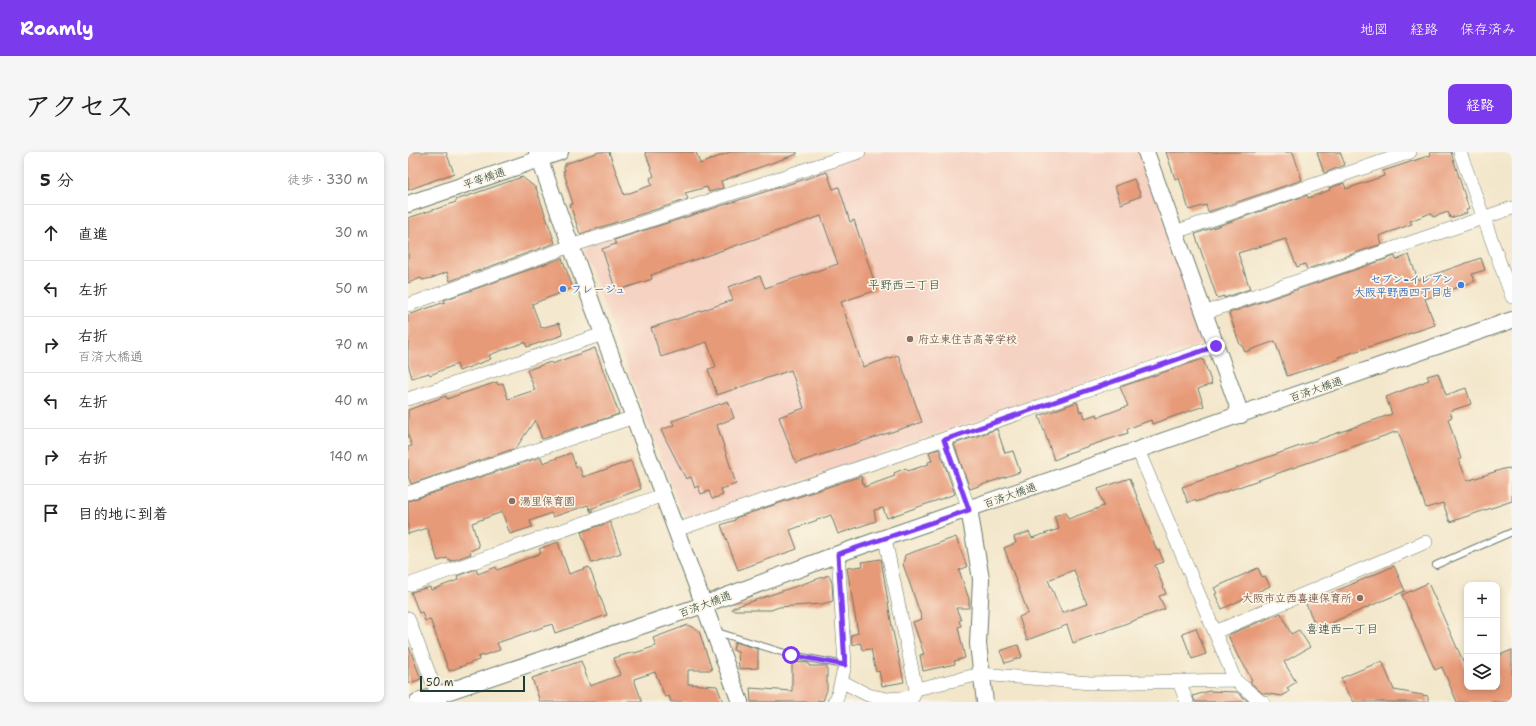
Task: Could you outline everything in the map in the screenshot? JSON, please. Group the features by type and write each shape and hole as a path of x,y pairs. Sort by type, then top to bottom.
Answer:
{"street":[{"name":"平等橋通","path":"408,204 538,156 560,152"},
{"path":"408,305 572,246 839,155 859,152"},
{"path":"1146,152 1241,415"},
{"path":"1175,232 1410,152"},
{"path":"1460,152 1485,218 1512,297"},
{"path":"538,156 740,702"},
{"path":"1204,313 1512,208"},
{"name":"百済大橋通","path":"417,702 439,698 703,605 838,554 969,510 1512,320"},
{"path":"408,399 603,334"},
{"path":"676,530 944,440 1216,346"},
{"path":"408,493 634,416"},
{"path":"944,440 969,510 981,579 978,644 985,702"},
{"path":"1138,450 1235,680 1261,702 1264,702"},
{"path":"408,585 663,496"},
{"path":"841,681 868,695 887,699 913,697 916,689 884,539"},
{"path":"1215,632 1426,542"},
{"path":"834,702 837,698 845,665 838,554"},
{"path":"408,618 439,698"},
{"path":"916,689 981,674 1090,683 1235,680"},
{"path":"1179,682 1186,702"}],"lane":[{"path":"1436,565 1512,532"},
{"path":"713,631 791,655 845,665"}],"shaded area":[{"name":"府立東住吉高等学校","path":"865,152 1140,152 1206,334 1202,344 691,518 681,511 584,252 587,246"}],"building":[{"path":"408,152 446,152 454,173 408,190"},
{"path":"599,152 609,152 624,195 652,185 650,178 654,176 645,152 696,152 700,164 730,152 797,152 797,154 721,181 723,188 709,192 707,187 685,193 688,199 580,234 570,205 573,204 563,171 565,171 565,164"},
{"path":"1166,152 1293,152 1302,180 1208,212 1206,205 1189,210 1179,178 1175,179"},
{"path":"1317,152 1340,152 1345,165 1324,173"},
{"path":"1430,152 1451,152 1469,209 1466,210 1467,213 1450,218 1448,212 1433,217 1431,213 1410,221 1412,224 1379,236 1382,244 1307,269 1305,264 1297,267 1286,239 1238,253 1250,289 1224,298 1224,296 1217,298 1195,234 1307,195 1308,198 1344,183 1346,189 1384,176 1383,171 1431,155"},
{"path":"827,172 833,189 839,187 850,222 854,220 877,290 841,302 863,367 898,355 922,422 796,463 779,417 804,408 791,370 717,395 708,369 716,367 707,342 661,357 651,328 733,300 728,287 760,276 765,288 838,264 821,216 651,275 652,279 616,291 602,249 616,244 614,240"},
{"path":"522,177 536,188 555,243 450,281 447,272 432,278 422,280 421,278 408,283 408,218"},
{"path":"1134,179 1141,196 1121,204 1115,186"},
{"path":"1409,255 1418,280 1481,258 1485,270 1472,274 1475,281 1425,299 1435,325 1338,357 1339,359 1287,376 1275,341 1245,352 1242,345 1240,345 1229,313 1395,256 1396,260"},
{"path":"562,258 573,288 532,304 541,328 559,323 563,335 527,347 525,342 489,355 491,359 459,371 457,364 430,375 429,373 412,378 408,364 408,315 445,302 444,300"},
{"path":"595,348 619,414 542,439 535,420 516,448 411,484 408,476 408,447 412,446 408,435 408,410 446,396 447,399 497,382 498,385 503,383 508,399 535,390 527,370 551,362 552,364"},
{"path":"1203,359 1212,384 1198,389 1204,406 1152,424 1151,420 1127,429 1128,433 1065,454 1066,455 1054,460 1039,416 1077,402 1080,412 1083,411 1085,418 1097,414 1098,417 1128,406 1120,387"},
{"path":"1438,373 1446,395 1466,388 1471,404 1450,411 1452,417 1448,419 1461,459 1459,460 1467,481 1503,469 1512,469 1512,501 1450,522 1443,503 1426,508 1398,431 1196,502 1195,499 1188,503 1182,487 1392,414 1386,397 1429,380 1427,376"},
{"path":"728,401 734,418 717,425 736,484 721,489 723,495 712,499 709,491 701,494 698,486 695,488 691,477 686,479 661,430 674,425 672,421"},
{"path":"997,429 1005,453 1013,451 1020,472 970,489 954,444"},
{"path":"939,449 955,494 887,518 883,508 874,510 876,521 838,534 831,515 790,530 797,549 738,570 721,525 735,520 735,518 861,476 864,487 895,476 894,473 906,468 908,471 929,464 928,462 932,461 929,452"},
{"path":"571,453 576,468 579,466 583,477 631,461 641,489 590,509 593,511 591,512 588,505 553,517 551,513 530,521 532,527 510,534 502,512 472,523 479,547 470,551 471,554 451,561 447,558 438,561 427,528 408,534 408,501 541,457 543,463"},
{"path":"1130,478 1157,551 1159,550 1164,562 1155,565 1166,594 1159,596 1165,609 1073,643 1067,625 1027,640 1019,617 1028,613 1004,548 1016,543 1014,537 1029,532 1032,538 1059,529 1054,516 1066,512 1068,519 1104,506 1098,489","holes":["1074,570 1087,604 1062,613 1048,580"]},
{"path":"610,522 621,553 592,563 581,532"},
{"path":"956,537 967,567 959,570 969,599 969,608 956,608 961,620 959,621 961,626 958,627 965,658 954,661 955,664 923,671 920,655 924,654 913,622 922,619 903,564 905,555"},
{"path":"558,542 569,574 589,567 607,615 555,633 552,624 497,643 500,650 478,657 479,660 449,671 430,619 425,621 422,612 419,613 411,592 430,587 431,590 458,580 457,576 476,569 478,574 496,567 497,570 541,553 539,549"},
{"path":"881,559 892,627 904,682 882,686 879,671 876,672 871,649 863,650 860,643 852,645 851,635 858,633 847,568 863,566 862,562"},
{"path":"1394,566 1405,591 1317,629 1306,604"},
{"path":"1258,568 1262,577 1265,576 1270,586 1222,609 1215,594 1217,593 1214,588"},
{"path":"829,575 832,583 833,601 822,604 779,607 771,610 732,610 732,608"},
{"path":"1428,583 1464,663 1464,690 1500,690 1500,655 1512,650 1512,702 1457,702 1442,667 1435,670 1402,595"},
{"path":"1281,613 1291,634 1299,630 1310,647 1284,662 1296,682 1287,688 1289,692 1282,696 1262,693 1251,683 1250,681 1252,680 1240,658 1239,659 1228,635"},
{"path":"688,625 699,631 712,670 688,670 688,684 717,686 723,702 671,702 669,696 665,697 655,672 634,679 642,702 540,702 532,678 581,661 590,686 620,675 614,658 656,646 653,638"},
{"path":"1196,628 1206,654 1192,659 1182,633"},
{"path":"735,642 758,649 758,668 739,669 738,652 733,650"},
{"path":"1018,645 1022,657 1005,663 1000,651"},
{"path":"409,647 421,679 408,684 408,648"},
{"path":"1382,661 1394,690 1428,696 1428,702 1354,702 1348,694 1341,678"},
{"path":"792,662 809,663 809,666 827,666 827,690 823,701 751,702 750,688 792,691"},
{"path":"1209,691 1237,692 1249,702 1195,702 1193,696"}],"place":[{"name":"セブン-イレブン 大阪平野西四丁目店","path":"1461,285"},
{"name":"フレージュ","path":"563,289"},
{"name":"府立東住吉高等学校","path":"910,339"},
{"name":"湯里保育園","path":"512,501"},
{"name":"大阪市立西喜連保育所","path":"1360,598"}],"district":[{"name":"平野西二丁目","path":"904,285"},
{"name":"喜連西一丁目","path":"1342,629"}],"route":[{"path":"791,655 845,665 838,554 969,510 944,440 1216,346"}]}
